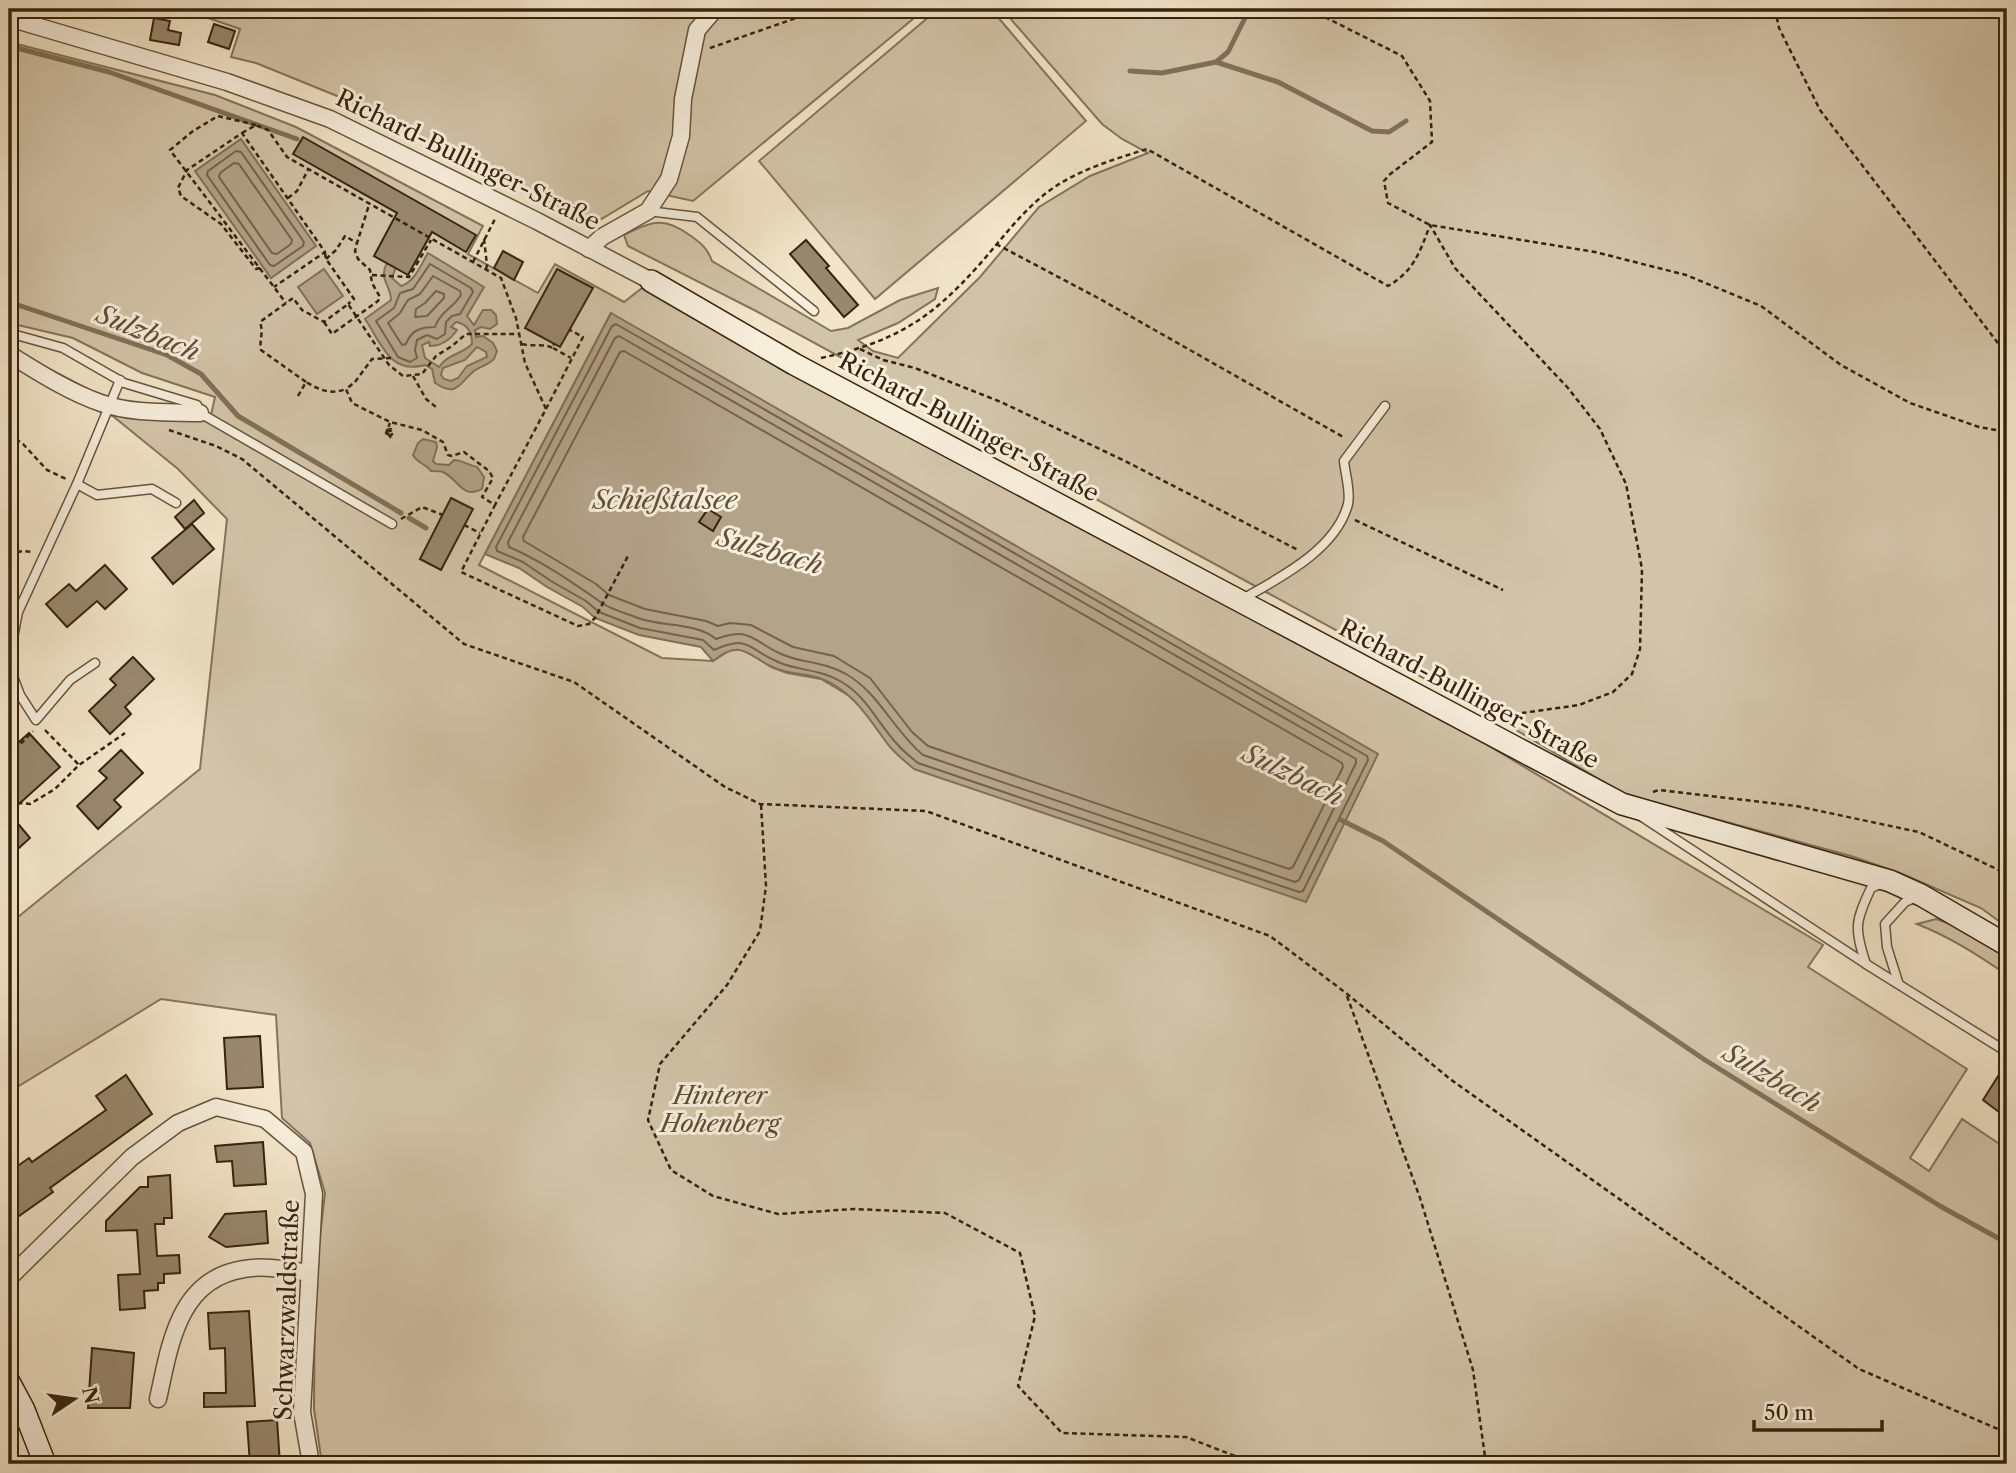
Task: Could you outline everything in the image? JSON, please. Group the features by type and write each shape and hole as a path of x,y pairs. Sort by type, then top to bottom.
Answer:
{"street":[{"path":"589,249 602,237 648,211 669,179 681,136 691,55 697,30 715,9"},
{"name":"Richard-Bullinger-Straße","path":"10,16 226,82 330,118 651,281 794,363 1622,804"},
{"path":"9,354 37,372 102,404 137,411 200,413"},
{"path":"1622,804 1890,881 1922,895 2007,945"},
{"name":"Schwarzwaldstraße","path":"9,1278 132,1157 178,1123 216,1107 265,1119 304,1152 314,1194 302,1412 311,1464"},
{"path":"159,1399 171,1342 182,1311 200,1289 220,1274 245,1268 309,1273"},
{"path":"9,1382 24,1410 45,1464"}],"lane":[{"path":"648,211 696,217 814,311"},
{"path":"9,333 63,348 120,380 197,405 200,413 392,524"},
{"path":"9,659 18,612 77,484 120,380"},
{"path":"1240,601 1310,557 1333,533 1349,503 1344,461 1385,406"},
{"path":"77,484 97,495 152,489 176,503"},
{"path":"9,666 20,695 36,720 70,680 95,663"},
{"name":"Richard-Bullinger-Straße","path":"1622,804 1866,964 2007,1052"},
{"path":"1866,964 1856,936 1860,910 1871,888 1890,881"},
{"path":"1898,982 1887,947 1885,924 1905,902 1922,895"}],"path":[{"path":"691,55 822,9"},
{"path":"1301,9 1313,11 1402,56 1430,101 1432,142 1384,181 1388,202 1430,225 1595,251 1686,275 1761,306 1841,365 1910,403 1979,427 2007,432"},
{"path":"1775,9 1779,28 1820,110 2007,355"},
{"path":"286,303 170,150 193,131 218,116 268,130 287,157 410,229 501,278 520,334 525,363 546,409"},
{"path":"256,125 187,170 178,188 181,196 221,224 256,269 260,268"},
{"path":"242,133 325,251 326,260 354,299 324,322"},
{"path":"794,363 860,349 899,333 942,304 1022,213 1055,187 1104,162 1147,149 1388,285 1402,278 1418,257 1430,225"},
{"path":"288,198 297,191 308,170"},
{"path":"370,204 355,251 358,259 372,275 372,283 380,297 378,301 332,334 324,322 302,310 293,298 260,322 264,333 260,342 261,350 317,389 333,394 346,389 372,359 391,358"},
{"path":"473,262 502,204"},
{"path":"1430,225 1455,268 1568,388 1600,429 1626,484 1642,569 1640,649 1632,674 1613,692 1578,705 1522,713"},
{"path":"326,260 345,236 357,243"},
{"path":"372,275 409,277 431,239"},
{"path":"484,239 486,269"},
{"path":"996,244 1100,299 1357,444"},
{"path":"274,287 325,251"},
{"path":"348,304 384,359 394,371 403,376 413,376 426,370 434,359 466,334 520,334"},
{"path":"570,330 583,337 461,572 578,626 589,624 595,618 628,556"},
{"path":"522,344 554,346 572,358"},
{"path":"860,349 883,360 915,368 1001,402 1125,461 1310,557"},
{"path":"413,376 426,399 436,407"},
{"path":"298,396 306,382"},
{"path":"346,389 352,403 390,422 422,430 443,442 448,454 452,456 464,452 489,471 493,478 482,497 495,505"},
{"path":"389,432 391,431 390,436 387,435 387,430 391,429 392,434 390,436 386,435 386,433 390,422"},
{"path":"166,429 176,435 216,446 242,459 464,644 574,682 725,787 760,804 926,811 1270,936 1346,993 1450,1079 1859,1369 2007,1433"},
{"path":"9,434 23,444 47,470 77,484"},
{"path":"392,524 422,507 443,515"},
{"path":"1343,514 1503,590"},
{"path":"464,525 481,533"},
{"path":"9,555 22,551 46,553"},
{"path":"9,756 32,734 36,720"},
{"path":"36,720 79,765"},
{"path":"9,802 30,804 55,789 79,765 125,733"},
{"path":"1622,804 1659,790 1796,806 1919,832 2007,874"},
{"path":"760,804 766,886 760,931 727,985 660,1064 648,1120 671,1170 713,1196 778,1214 854,1209 945,1213 1020,1253 1035,1316 1018,1386 1062,1433 1186,1437 1240,1458 1245,1464"},
{"path":"1346,993 1420,1198 1473,1370 1486,1464"}],"green space":[{"path":"182,9 925,9 693,201 648,191 593,224 369,109 256,63 231,57 240,29"},
{"path":"938,9 991,9 1086,121 875,299 759,161"},
{"path":"1002,9 2007,9 2007,927 1981,908 1900,873 1851,856 1624,794 1484,711 876,379 877,377 628,246 624,235 634,230 658,223 673,225 701,244 712,261 831,331 848,328 900,300 938,288 935,299 898,323 858,340 873,351 898,358 980,277 1039,207 1090,176 1148,153 1102,124"},
{"name":"Hinterer Hohenberg","path":"9,42 215,95 296,127 483,226 468,254 538,293 555,264 624,302 646,285 1469,734 1823,945 1808,967 1967,1069 1910,1158 1929,1171 1962,1119 2007,1149 2007,1464 322,1464 314,1409 315,1279 325,1193 310,1143 282,1118 276,1015 161,999 9,1092 9,908 18,917 200,769 227,519 178,469 114,417 9,357 9,348 111,401 210,420 215,397 142,373 73,338 9,323","holes":["611,313 860,706 851,697 821,679 787,673 771,667 745,650 732,649 713,661 662,658 479,565","472,509 441,570 420,559"]},
{"path":"1936,919 1965,929 2007,959 2007,975 1963,947 1917,924"}],"water":[{"path":"241,139 316,246 271,278 195,171"},
{"path":"428,253 484,287 467,316 474,325 483,310 491,310 496,315 497,324 490,329 481,327 475,330 476,337 483,336 493,343 497,351 494,359 474,371 453,389 435,383 432,369 425,365 403,366 395,361 382,347 365,319 391,300 384,278 387,263 396,267 392,278 401,286 414,277","holes":["456,322 468,330 472,344 439,367 425,358 422,345 429,342 430,346 434,346 445,342 457,330 451,327","477,347 486,352 487,357 467,366 458,378 451,381 444,379 441,375 443,368 465,360"]},
{"path":"324,269 343,296 317,314 298,287"},
{"name":"Schießtalsee","path":"611,313 1378,754 1306,902 914,769 890,747 853,699 834,685 816,677 781,670 745,651 731,650 713,661 701,647 639,635 595,618 583,607 519,568 485,554"},
{"path":"423,439 436,442 433,461 436,464 449,465 454,460 477,467 484,477 482,489 475,492 465,490 448,475 431,471 417,460 413,455 418,443"}],"building":[{"path":"154,18 170,21 168,30 181,33 179,45 150,40"},
{"path":"214,24 235,31 229,49 208,42"},
{"path":"303,137 476,235 466,252 432,232 408,275 374,256 397,213 293,154"},
{"path":"806,240 858,305 844,317 790,254"},
{"path":"503,251 523,262 514,280 494,268"},
{"path":"557,269 593,288 560,347 525,328"},
{"path":"451,498 473,509 441,570 420,559"},
{"path":"194,500 204,513 185,529 175,517"},
{"path":"708,509 721,517 713,531 699,522"},
{"path":"192,524 214,549 173,584 152,558"},
{"path":"105,565 127,589 105,609 97,601 67,627 46,604 69,584 76,591"},
{"path":"133,657 154,679 125,707 131,714 110,734 89,711 116,685 110,679"},
{"path":"29,733 60,767 9,813 9,751"},
{"path":"121,750 143,773 114,800 121,807 98,829 77,806 107,778 99,771"},
{"path":"9,813 30,838 9,857"},
{"path":"260,1036 263,1087 227,1089 224,1038"},
{"path":"2007,1062 2007,1118 1983,1100"},
{"path":"126,1075 152,1114 50,1188 53,1192 9,1223 9,1172 29,1158 32,1162 106,1110 96,1096"},
{"path":"263,1142 266,1184 234,1186 232,1161 217,1162 215,1146"},
{"path":"170,1175 172,1218 164,1218 164,1224 155,1224 157,1256 179,1255 180,1273 164,1274 164,1283 158,1283 158,1290 144,1291 145,1308 120,1310 118,1275 140,1274 137,1230 106,1231 106,1221 140,1187 148,1187 148,1177"},
{"path":"266,1211 268,1243 226,1247 209,1237 225,1214"},
{"path":"249,1311 255,1406 204,1407 204,1393 226,1393 225,1348 210,1349 208,1313"},
{"path":"92,1348 134,1353 130,1408 88,1408"},
{"path":"277,1420 280,1464 250,1464 247,1422"}],"waterway":[{"path":"1130,71 1162,73 1216,62 1228,52 1247,14"},
{"path":"9,46 109,72 297,139"},
{"path":"1216,62 1278,82 1372,131 1389,132 1406,121"},
{"name":"Sulzbach","path":"9,302 167,355 201,374 238,416 401,513"},
{"name":"Sulzbach","path":"409,518 426,528"},
{"name":"Sulzbach","path":"1341,820 1383,841 1705,1060 1940,1206 2007,1243"}]}
